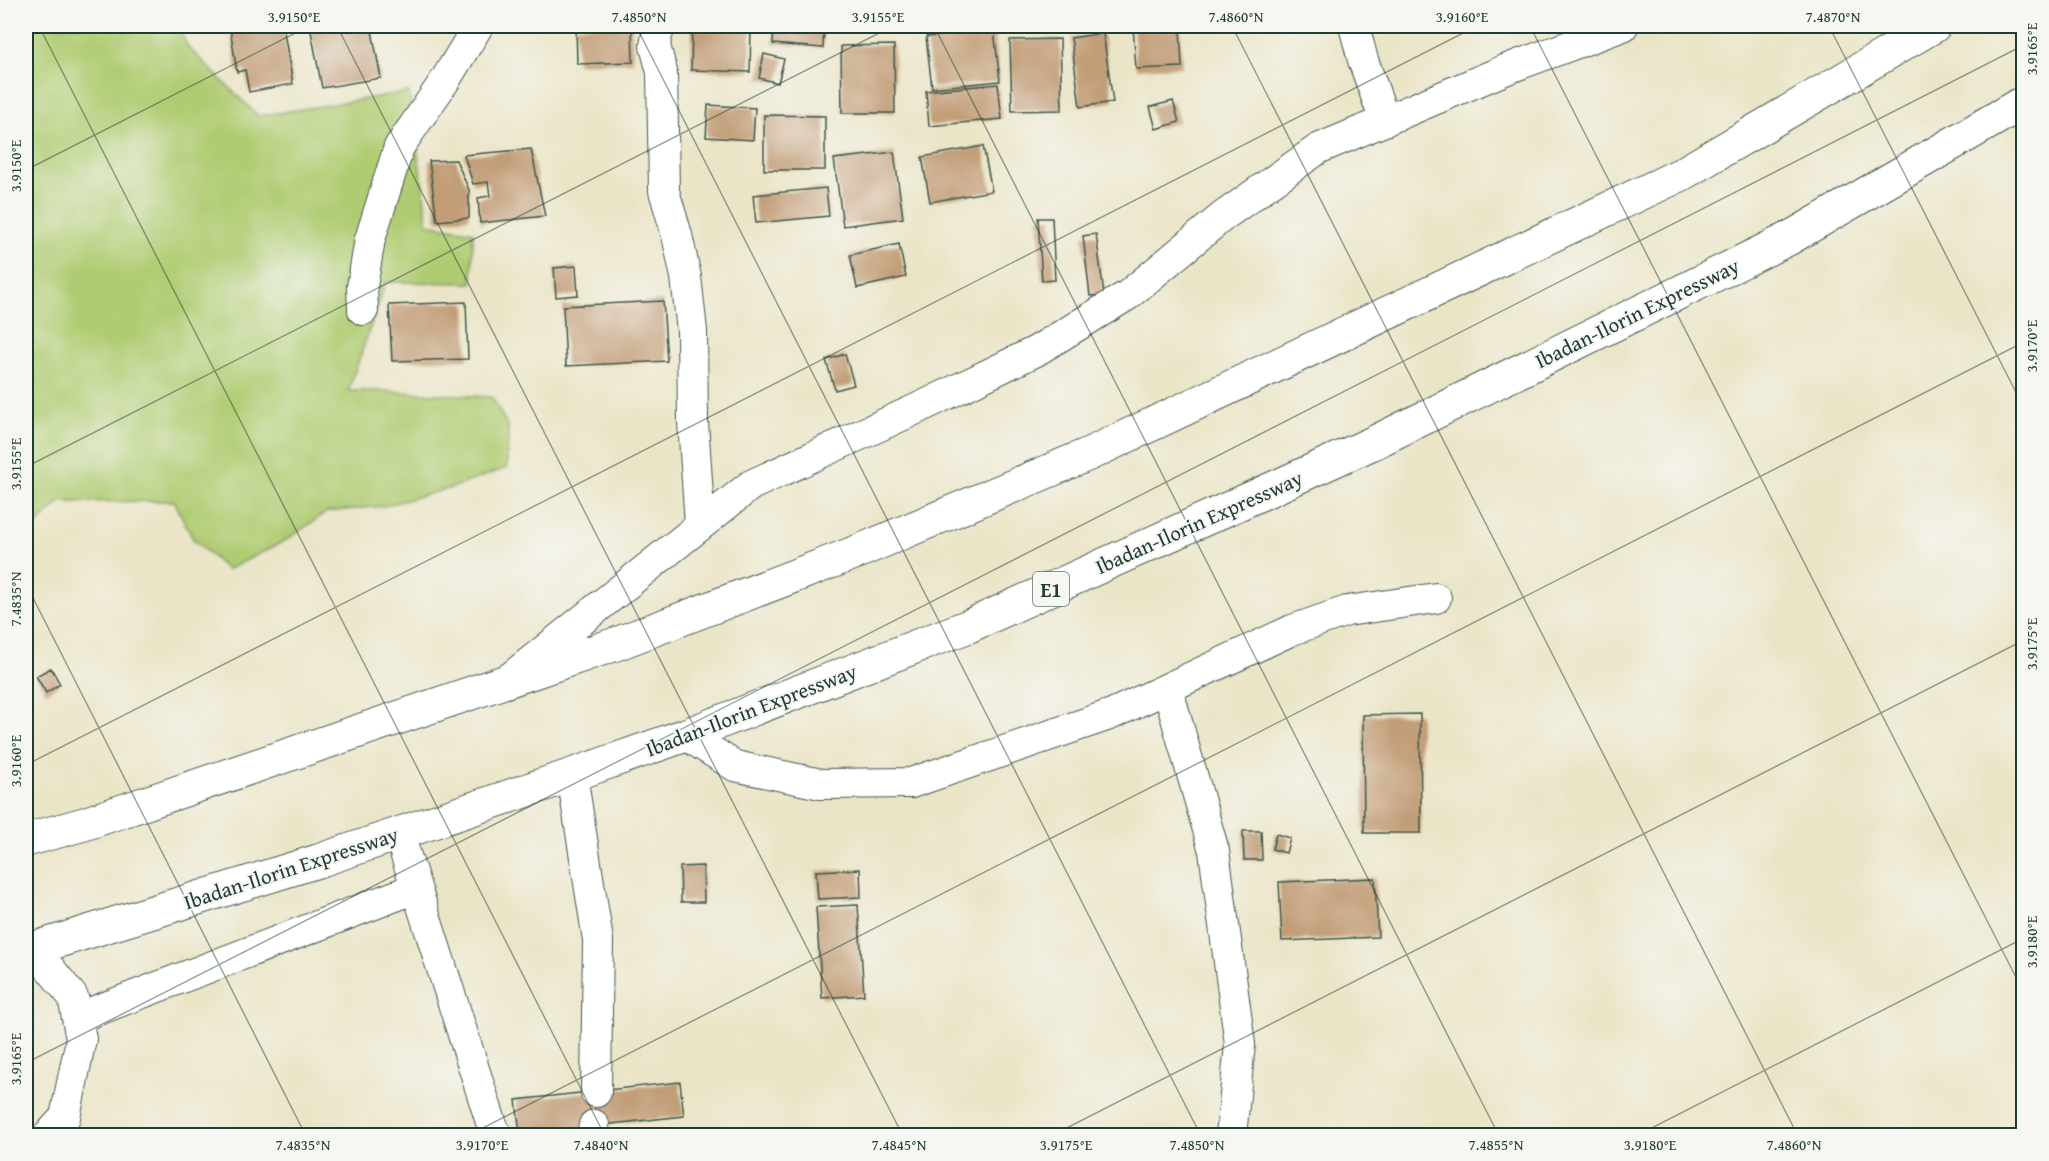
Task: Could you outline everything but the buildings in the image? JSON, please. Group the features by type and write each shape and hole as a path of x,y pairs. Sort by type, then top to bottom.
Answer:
{"highway":[{"path":"26,840 84,824 616,644 857,552 1089,454 1682,174 1934,26"},
{"name":"Ibadan-Ilorin Expressway","path":"30,950 399,834 572,775 686,735 969,626 1375,442 1788,239 2024,102"}],"street":[{"path":"363,310 362,287 369,238 399,147 444,82 478,26"},
{"path":"661,26 655,46 662,72 664,191 686,277 692,331 693,422 700,525"},
{"path":"1354,26 1384,121"},
{"path":"506,681 751,485 1036,351 1128,295 1222,217 1318,149 1507,69 1557,37 1623,26"},
{"path":"686,735 735,766 821,784 911,783 1113,714 1292,630 1347,611 1436,598"},
{"path":"1168,690 1214,851 1240,1044 1231,1136"},
{"path":"572,775 598,940 596,1092"},
{"path":"399,834 490,1122 497,1136"},
{"path":"77,1018 416,888"},
{"path":"30,950 73,996 81,1039 63,1129"}],"green space":[{"path":"26,26 178,26 188,47 258,116 409,92 428,224 473,232 472,283 386,282 348,391 492,397 508,427 507,468 454,487 384,506 327,512 286,540 227,570 193,539 174,501 60,502 26,535"}]}
